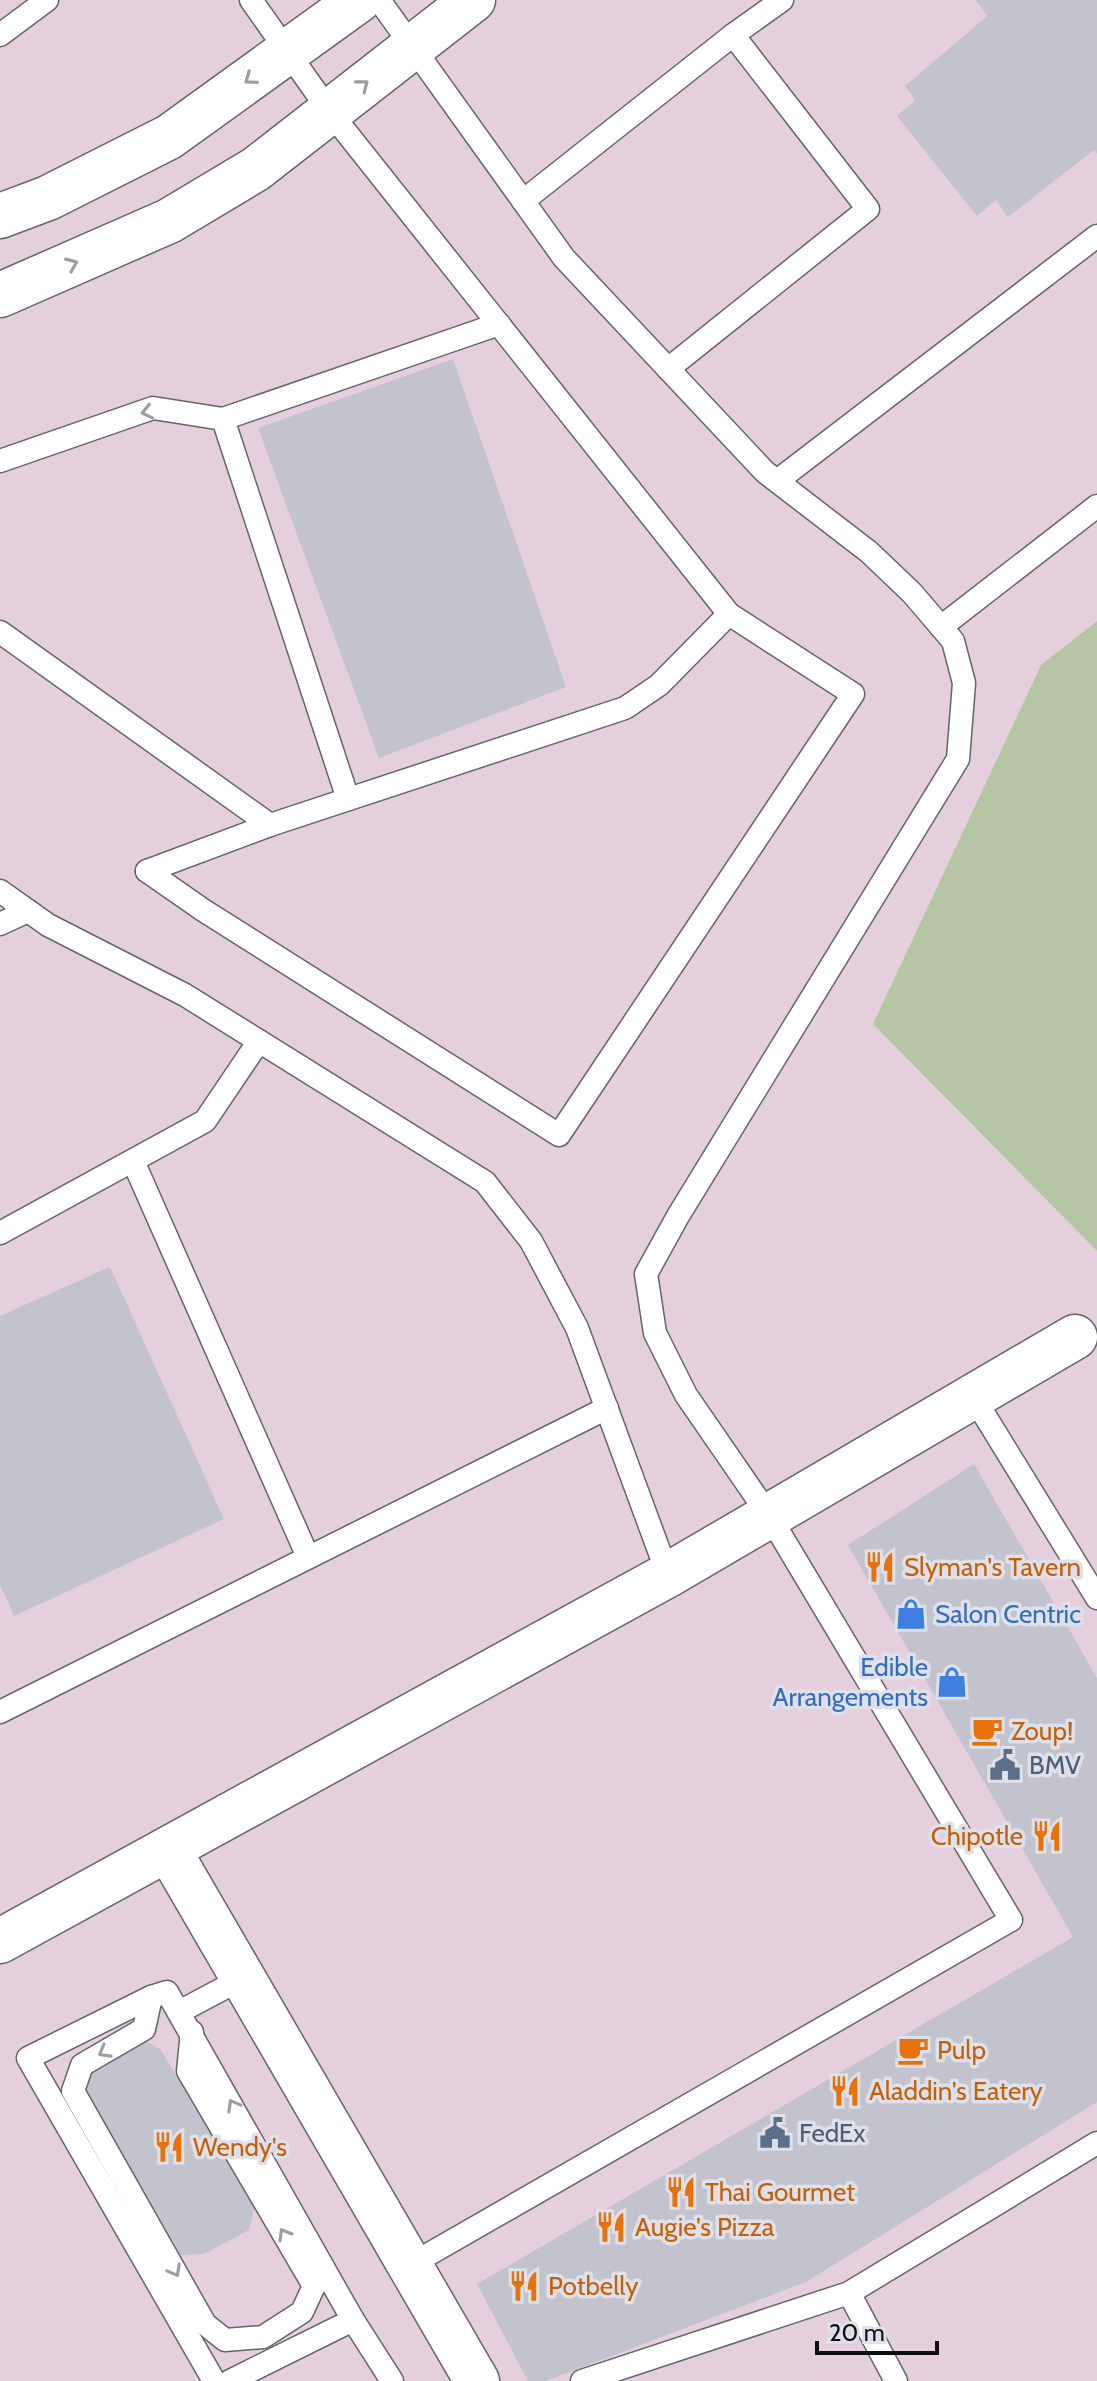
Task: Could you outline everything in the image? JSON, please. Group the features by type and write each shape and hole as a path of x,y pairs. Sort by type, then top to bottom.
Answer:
{"street":[{"path":"0,216 48,198 169,137 359,0"},
{"path":"0,295 169,221 256,169 473,0"},
{"path":"0,1941 668,1575 1075,1337"},
{"path":"168,1849 477,2381"}],"lane":[{"path":"0,35 47,0"},
{"path":"251,0 330,112 729,614 853,694 559,1135 203,910 147,871 270,825 625,708 659,685 729,614"},
{"path":"379,0 564,258 765,472 869,552 912,593 953,641 964,683 958,759 678,1216 646,1274 655,1333 686,1395 770,1517 1011,1920 410,2265"},
{"path":"523,201 782,0"},
{"path":"668,369 868,209 733,35"},
{"path":"777,481 1097,236"},
{"path":"0,461 153,408 223,419 499,324"},
{"path":"223,419 348,799"},
{"path":"941,627 1097,506"},
{"path":"0,632 270,825"},
{"path":"0,891 48,925 185,995 485,1182 531,1241 577,1328 668,1575"},
{"path":"0,924 28,911"},
{"path":"0,1233 205,1121 259,1041"},
{"path":"133,1161 308,1557"},
{"path":"974,1398 1097,1598"},
{"path":"0,1712 607,1408"},
{"path":"179,2012 243,1978"},
{"path":"214,2381 28,2058 167,1992 353,2320 392,2381"},
{"path":"151,1997 144,2029 82,2065 73,2091 205,2324 225,2340 263,2337 302,2312 314,2286 188,2071 192,2032"},
{"path":"582,2381 849,2293 1097,2143"},
{"path":"849,2293 896,2381"},
{"path":"230,2381 353,2320"}],"shaded area":[{"path":"0,0 1097,0 1097,621 1041,665 873,1024 1097,1251 1097,2381 0,2381"}],"green space":[{"path":"1097,621 1097,1251 873,1024 1041,665"}],"building":[{"path":"976,0 1097,0 1097,154 1094,150 1008,217 996,200 977,216 897,116 915,100 905,86 987,16"},
{"path":"453,359 566,687 379,758 258,428"},
{"path":"110,1267 224,1519 14,1616 0,1585 0,1316"},
{"path":"974,1464 1097,1678 1097,2102 806,2282 546,2381 528,2381 477,2284 1073,1937 848,1545"},
{"name":"Wendy's","path":"144,2040 161,2050 255,2205 249,2230 204,2254 181,2255 84,2088 89,2070"}],"place":[{"name":"Slyman's Tavern","path":"880,1567"},
{"name":"Salon Centric","path":"911,1614"},
{"name":"Edible Arrangements","path":"952,1682"},
{"name":"Zoup!","path":"987,1731"},
{"name":"BMV","path":"1005,1765"},
{"name":"Chipotle","path":"1047,1836"},
{"name":"Pulp","path":"913,2050"},
{"name":"Aladdin's Eatery","path":"845,2091"},
{"name":"FedEx","path":"775,2133"},
{"name":"Wendy's","path":"169,2147"},
{"name":"Thai Gourmet","path":"681,2192"},
{"name":"Augie's Pizza","path":"611,2227"},
{"name":"Potbelly","path":"524,2286"}]}
